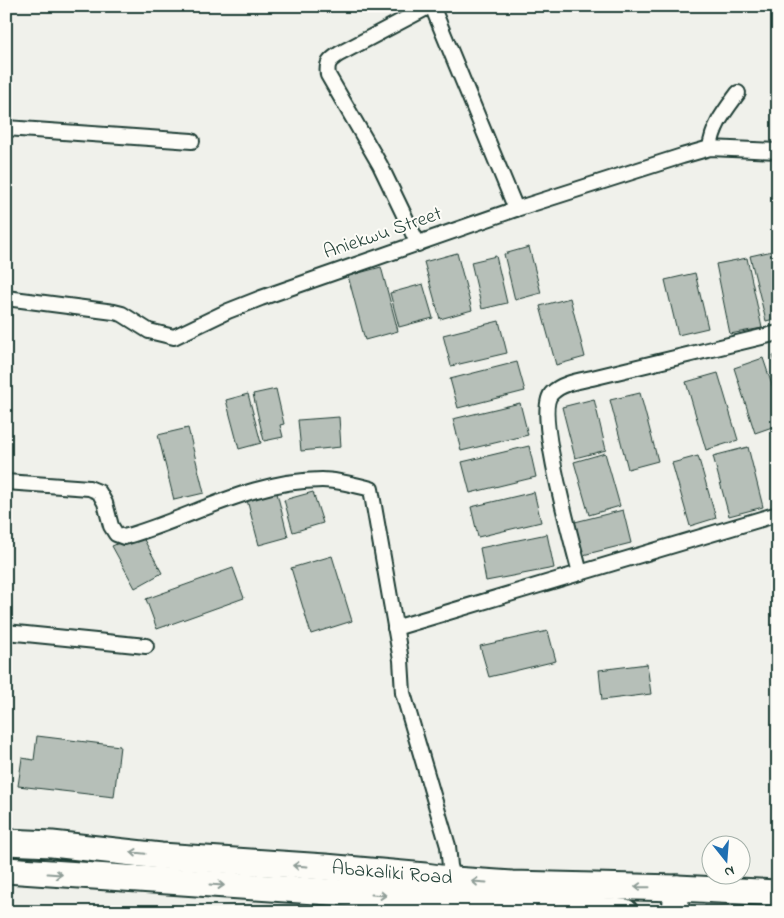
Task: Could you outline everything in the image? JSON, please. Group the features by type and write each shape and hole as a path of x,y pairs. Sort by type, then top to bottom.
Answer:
{"highway":[{"name":"Abakaliki Road","path":"6,842 52,844 161,856 425,876 676,900 778,893"},
{"name":"Abakaliki Road","path":"6,870 625,912"}],"street":[{"path":"418,244 380,165 328,75 327,68 329,61 340,54 431,6 516,209"},
{"path":"710,148 712,133 721,116 738,93"},
{"path":"6,128 192,141"},
{"name":"Aniekwu Street","path":"6,298 114,312 122,314 149,331 174,337 228,310 261,298 516,209 710,148 778,151"},
{"path":"580,572 555,471 548,426 547,404 551,394 563,386 592,378 778,333"},
{"path":"6,482 89,488 99,492 105,503 111,526 116,534 124,537 245,492 298,482 323,480 370,489 401,660 403,693 448,846 450,866 454,880"},
{"path":"395,628 778,514"},
{"path":"6,632 146,646"}],"building":[{"path":"529,247 541,293 515,300 504,254"},
{"path":"777,250 778,318 766,321 750,256"},
{"path":"457,253 472,310 440,319 424,262"},
{"path":"496,256 507,303 482,309 471,262"},
{"path":"747,258 762,328 730,334 716,264"},
{"path":"381,267 398,331 365,340 348,276"},
{"path":"695,273 708,328 678,335 665,280"},
{"path":"423,284 433,318 399,327 390,293"},
{"path":"570,298 585,357 556,365 540,306"},
{"path":"499,321 507,353 451,366 443,335"},
{"path":"778,355 778,374 773,356"},
{"path":"763,358 778,403 778,425 755,433 734,368"},
{"path":"517,362 525,391 458,408 450,379"},
{"path":"718,373 738,440 706,450 686,382"},
{"path":"276,389 284,424 280,425 283,437 264,441 253,394"},
{"path":"640,393 658,461 628,469 610,400"},
{"path":"248,394 261,443 239,449 226,400"},
{"path":"594,399 606,450 575,458 562,407"},
{"path":"520,403 528,435 461,451 453,419"},
{"path":"339,417 341,447 301,451 298,420"},
{"path":"188,428 204,493 174,500 158,435"},
{"path":"529,446 536,477 470,493 462,462"},
{"path":"748,447 763,507 729,516 713,456"},
{"path":"605,453 620,506 589,515 574,462"},
{"path":"698,456 716,518 690,526 672,463"},
{"path":"313,492 323,523 293,532 284,500"},
{"path":"534,492 541,522 478,537 471,507"},
{"path":"277,493 288,537 259,545 247,500"},
{"path":"623,510 631,543 583,555 575,522"},
{"path":"141,534 162,573 135,588 112,546"},
{"path":"547,534 554,568 486,581 480,548"},
{"path":"332,556 352,621 311,634 291,568"},
{"path":"233,568 244,598 157,629 146,599"},
{"path":"548,631 556,661 489,677 480,646"},
{"path":"647,664 651,694 602,700 599,670"},
{"path":"37,736 120,746 114,797 18,786 22,758 34,760"}]}
